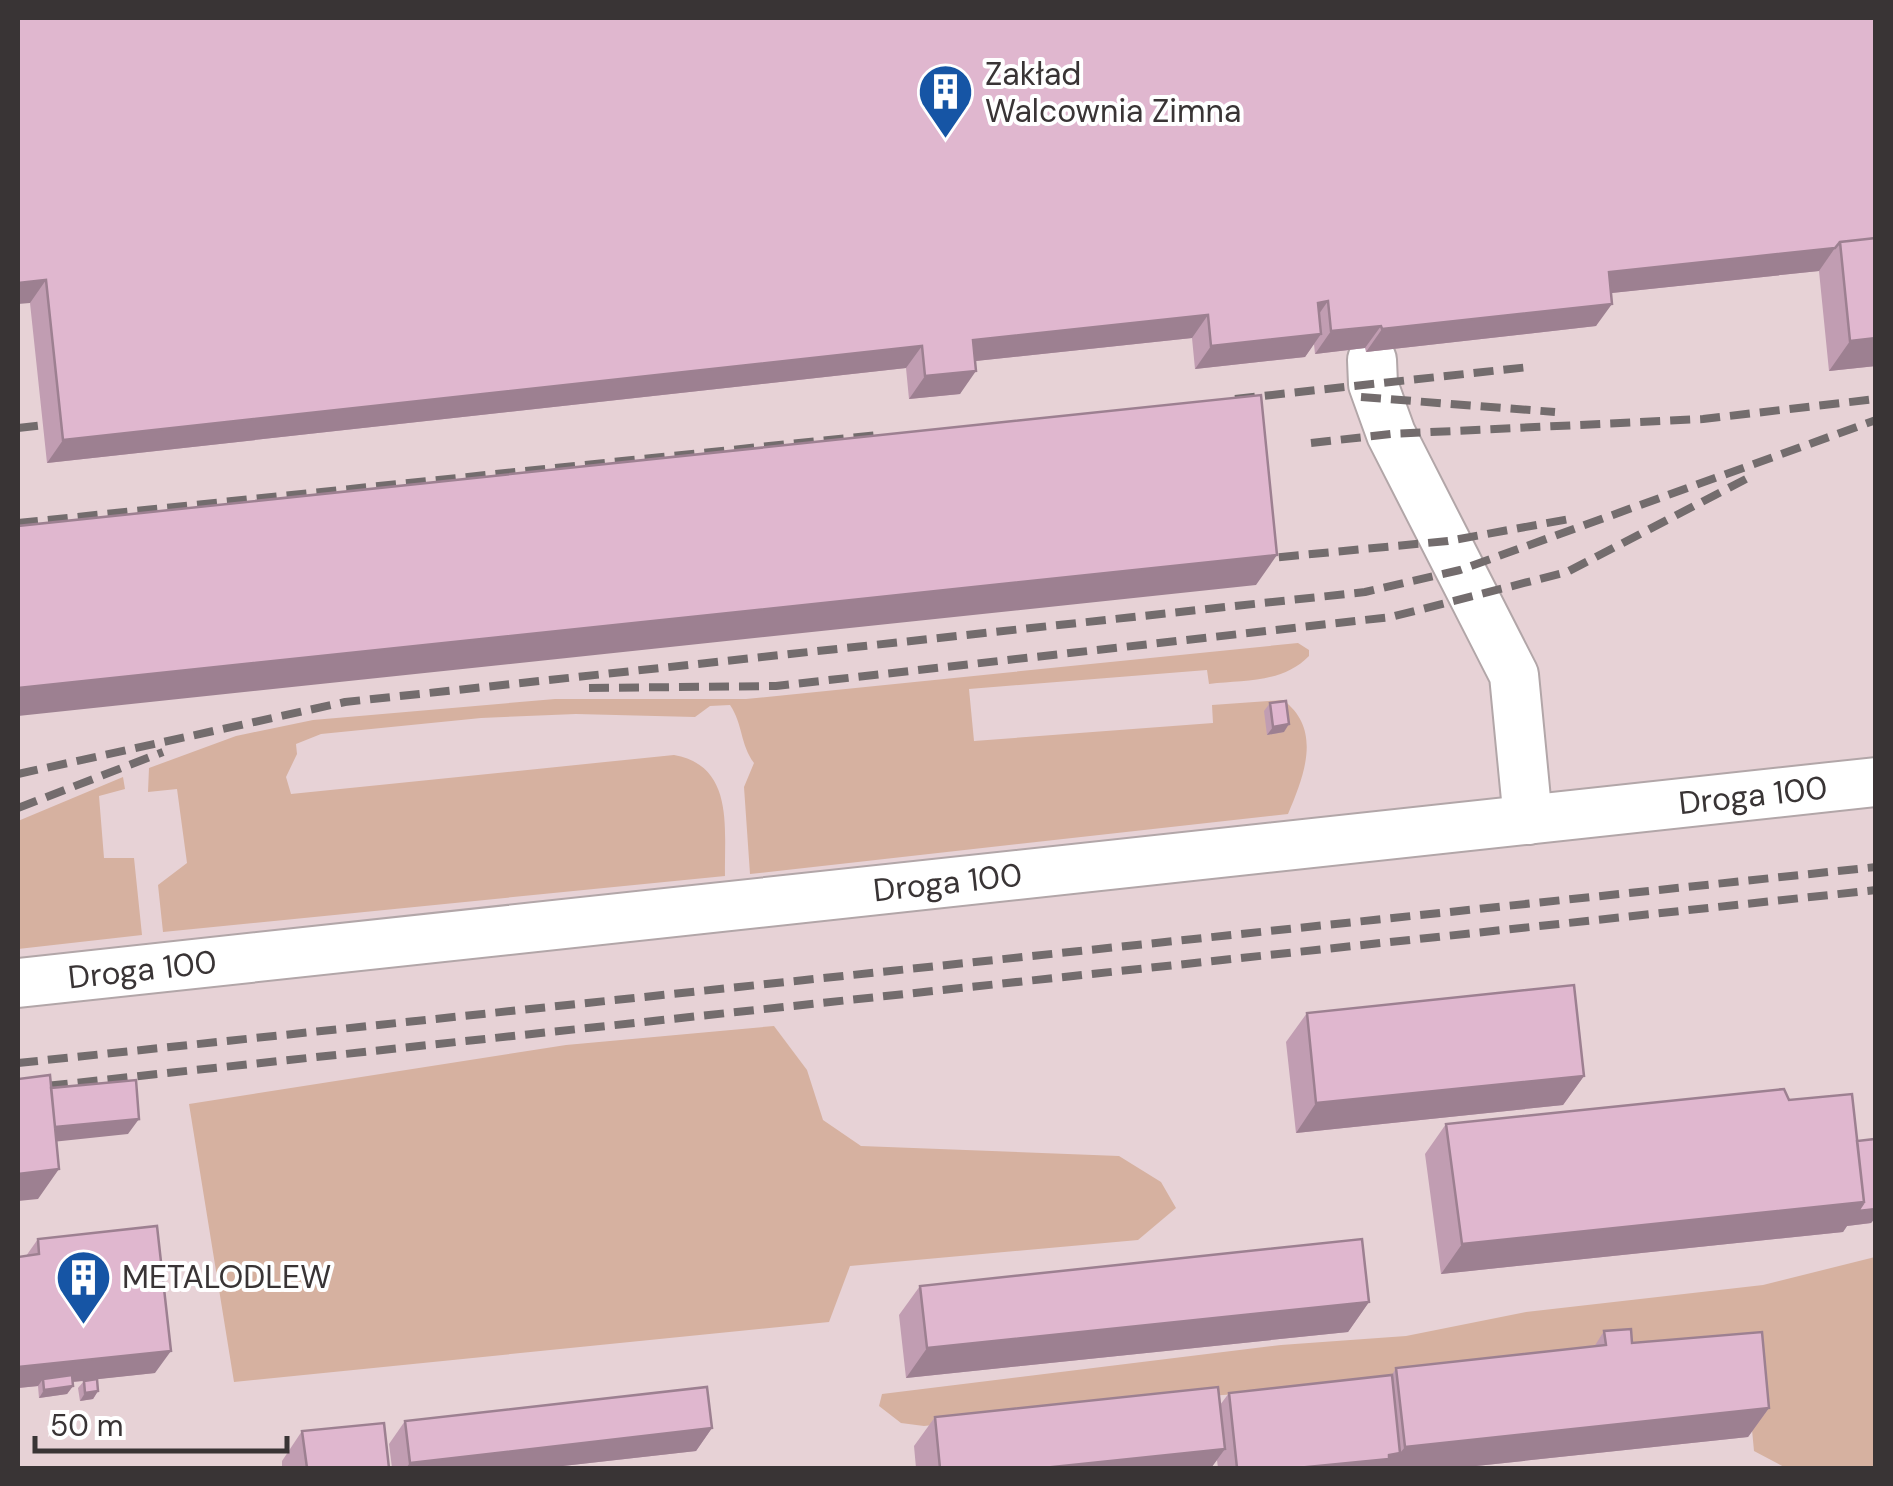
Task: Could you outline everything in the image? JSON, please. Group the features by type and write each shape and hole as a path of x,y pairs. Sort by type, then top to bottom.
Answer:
{"lane":[{"path":"1372,360 1373,384 1390,434 1514,675 1528,820"},
{"name":"Droga 100","path":"18,983 1876,782"}],"shaded area":[{"path":"18,18 1875,18 1875,1468 18,1468"},
{"path":"1298,643 1309,650 1309,656 1299,665 1275,676 1250,681 1209,684 1207,670 969,689 974,741 1213,723 1212,705 1283,700 1303,724 1306,738 1304,768 1288,814 750,874 744,787 754,763 730,705 710,706 695,717 576,714 481,718 321,734 296,744 297,754 286,777 291,794 674,755 694,761 708,772 722,802 725,876 163,932 158,885 187,863 177,789 148,792 149,768 236,736 313,720 555,699 746,699"},
{"path":"123,777 125,789 99,796 104,858 134,858 142,935 18,949 18,821"},
{"path":"774,1026 807,1070 823,1120 861,1146 1119,1156 1161,1182 1176,1208 1138,1240 850,1266 829,1322 234,1382 189,1104 566,1045"},
{"path":"1875,1257 1875,1468 1786,1468 1754,1451 1745,1355 1197,1397 924,1426 901,1423 879,1406 882,1394 1281,1345 1406,1336 1526,1312 1763,1285"}],"building":[{"name":"Zakład Walcownia Zimna","path":"18,18 1876,18 1876,238 1840,242 1835,248 1609,272 1612,304 1331,331 1328,301 1318,303 1321,334 1211,346 1208,315 973,340 976,371 925,376 922,346 63,440 46,280 18,283"},
{"path":"1876,238 1876,338 1850,341 1840,242"},
{"path":"1261,395 1277,555 18,688 18,526"},
{"path":"1286,701 1289,724 1273,727 1270,703"},
{"path":"1574,985 1584,1076 1316,1103 1307,1013"},
{"path":"50,1075 59,1169 18,1174 18,1079"},
{"path":"136,1080 139,1119 55,1127 51,1088"},
{"path":"1784,1089 1789,1100 1852,1094 1864,1202 1462,1244 1446,1124"},
{"path":"1875,1139 1876,1209 1858,1211 1864,1202 1857,1141"},
{"name":"METALODLEW","path":"157,1226 171,1351 18,1367 18,1257 39,1254 38,1239"},
{"path":"1362,1239 1369,1302 927,1348 920,1286"},
{"path":"1631,1329 1632,1343 1762,1332 1769,1408 1405,1447 1396,1368 1606,1345 1604,1331"},
{"path":"72,1375 73,1386 44,1390 43,1379"},
{"path":"1392,1375 1400,1453 1389,1455 1389,1459 1297,1468 1237,1468 1229,1393"},
{"path":"97,1379 98,1391 85,1393 84,1381"},
{"path":"707,1387 712,1428 410,1463 405,1421"},
{"path":"1218,1387 1225,1449 1043,1468 940,1468 935,1417"},
{"path":"384,1423 389,1468 307,1468 302,1431"}],"railway":[{"path":"1235,399 1529,367"},
{"path":"1361,397 1555,412"},
{"path":"1311,443 1391,434 1703,419 1876,399"},
{"path":"18,774 345,702 1365,592 1460,570 1876,420"},
{"path":"18,428 70,422"},
{"path":"18,523 877,435"},
{"path":"589,688 776,686 1391,617 1567,572 1746,479"},
{"path":"1249,560 1448,541 1575,518"},
{"path":"18,808 163,752"},
{"path":"18,1063 1876,867"},
{"path":"18,1089 1876,890"}],"place":[{"name":"Zakład Walcownia Zimna","path":"946,141"},
{"name":"METALODLEW","path":"83,1326"}]}
